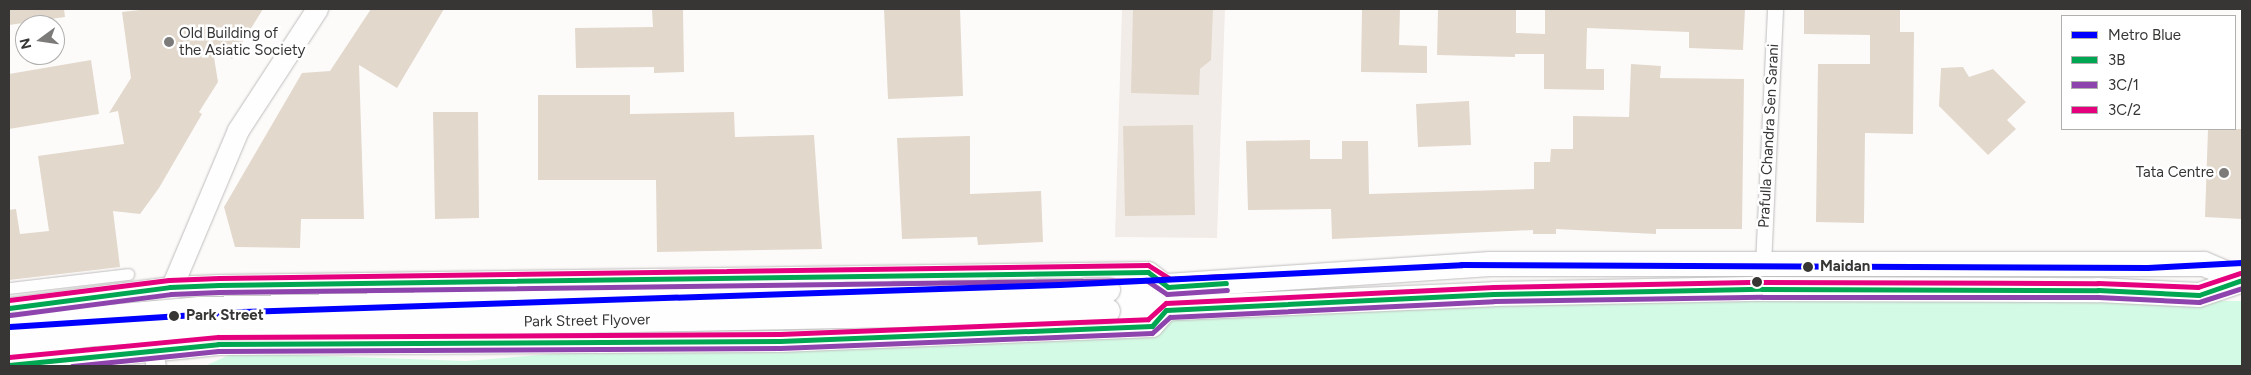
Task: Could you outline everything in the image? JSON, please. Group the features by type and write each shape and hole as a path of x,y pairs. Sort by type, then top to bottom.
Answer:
{"main road":[{"path":"154,358 170,287 238,130 317,9"},
{"path":"1167,298 1490,264 2204,264 2241,280"},
{"path":"1719,264 1719,289"},
{"path":"9,308 170,287 614,278 1148,272 1167,298"},
{"path":"611,342 598,327 594,308 600,290 614,278"},
{"path":"1167,298 1719,289 2088,290 2199,295 2241,280"},
{"path":"9,366 154,358 218,344 780,340 1152,326 1167,298"},
{"name":"Park Street Flyover","path":"9,345 95,334 202,328 1167,298"},
{"name":"Park Street Flyover","path":"9,326 200,309 1108,300"}],"street":[{"name":"Prafulla Chandra Sen Sarani","path":"1763,264 1775,9"},
{"path":"9,288 128,274"}],"shaded area":[{"path":"1122,9 1225,9 1217,238 1115,237"}],"green space":[{"name":"Maidan","path":"1466,296 2242,301 2242,366 205,366 229,355 241,353 466,361 891,326"}],"building":[{"path":"9,9 64,9 65,15 15,15 15,24 9,25"},
{"path":"149,9 263,9 232,59 212,45 218,82 199,112 202,114 159,188 140,214 113,211 120,267 9,280 9,210 16,209 20,234 49,231 38,156 124,144 118,111 109,113 131,78 122,12"},
{"path":"371,9 444,9 397,88 359,65 364,219 301,219 300,248 235,247 224,207 302,73 330,71"},
{"path":"652,9 683,9 684,72 654,73 654,67 576,68 575,28 653,27"},
{"path":"884,9 960,9 963,96 888,99"},
{"path":"1133,9 1213,9 1211,60 1200,69 1199,95 1131,93"},
{"path":"1362,9 1400,9 1399,45 1427,46 1427,73 1361,72"},
{"path":"1438,9 1516,9 1516,33 1545,34 1545,9 1745,9 1743,50 1689,48 1689,32 1587,28 1586,69 1604,69 1604,90 1544,89 1544,54 1515,54 1515,57 1437,55"},
{"path":"1804,9 1900,9 1900,32 1914,32 1913,134 1865,133 1864,223 1816,222 1818,64 1870,64 1870,35 1804,34"},
{"path":"91,60 99,114 9,129 9,74"},
{"path":"1631,64 1661,66 1660,78 1744,79 1742,229 1656,229 1656,234 1556,229 1556,234 1533,234 1533,230 1332,239 1331,209 1248,210 1246,141 1310,140 1310,159 1342,159 1342,141 1368,141 1369,194 1534,189 1534,162 1550,162 1551,149 1573,149 1573,116 1629,117"},
{"path":"1963,67 1969,77 1993,69 2026,102 2007,120 2016,129 1988,155 1939,106 1941,68"},
{"path":"538,95 630,95 630,114 734,112 735,137 814,135 822,249 657,252 656,180 538,180"},
{"path":"1469,101 1471,145 1418,147 1416,104"},
{"path":"433,112 478,112 479,218 435,219"},
{"path":"1193,125 1195,215 1125,216 1123,126"},
{"name":"Tata Centre","path":"2242,129 2242,219 2205,217 2208,130"},
{"path":"970,136 970,194 1041,191 1043,242 978,245 977,237 902,239 897,138"}],"metro line":[{"name":"Blue","path":"9,327 244,312 1060,285 1462,265 2148,268 2242,263"}],"transit line":[{"name":"3C/2","path":"9,300 169,280 219,278 1148,265 1170,279 1225,276"},
{"name":"3B","path":"9,308 170,287 219,285 1148,272 1168,287 1226,283"},
{"name":"3C/2","path":"9,357 218,337 780,334 1148,319 1166,303 1494,287 1762,282 2098,283 2198,287 2240,273"},
{"name":"3C/1","path":"10,315 171,294 219,292 1146,280 1167,294 1227,290"},
{"name":"3B","path":"9,365 218,344 780,341 1152,326 1166,310 1494,294 1762,289 2098,290 2199,295 2242,280"},
{"name":"3C/1","path":"72,366 218,351 780,348 1152,333 1170,317 1494,301 1762,297 2098,297 2199,302 2242,288"}],"place":[{"name":"Old Building of the Asiatic Society","path":"169,42"},
{"name":"Tata Centre","path":"2224,173"},
{"name":"Maidan","path":"1808,267"},
{"name":"Park Street","path":"174,316"}]}
